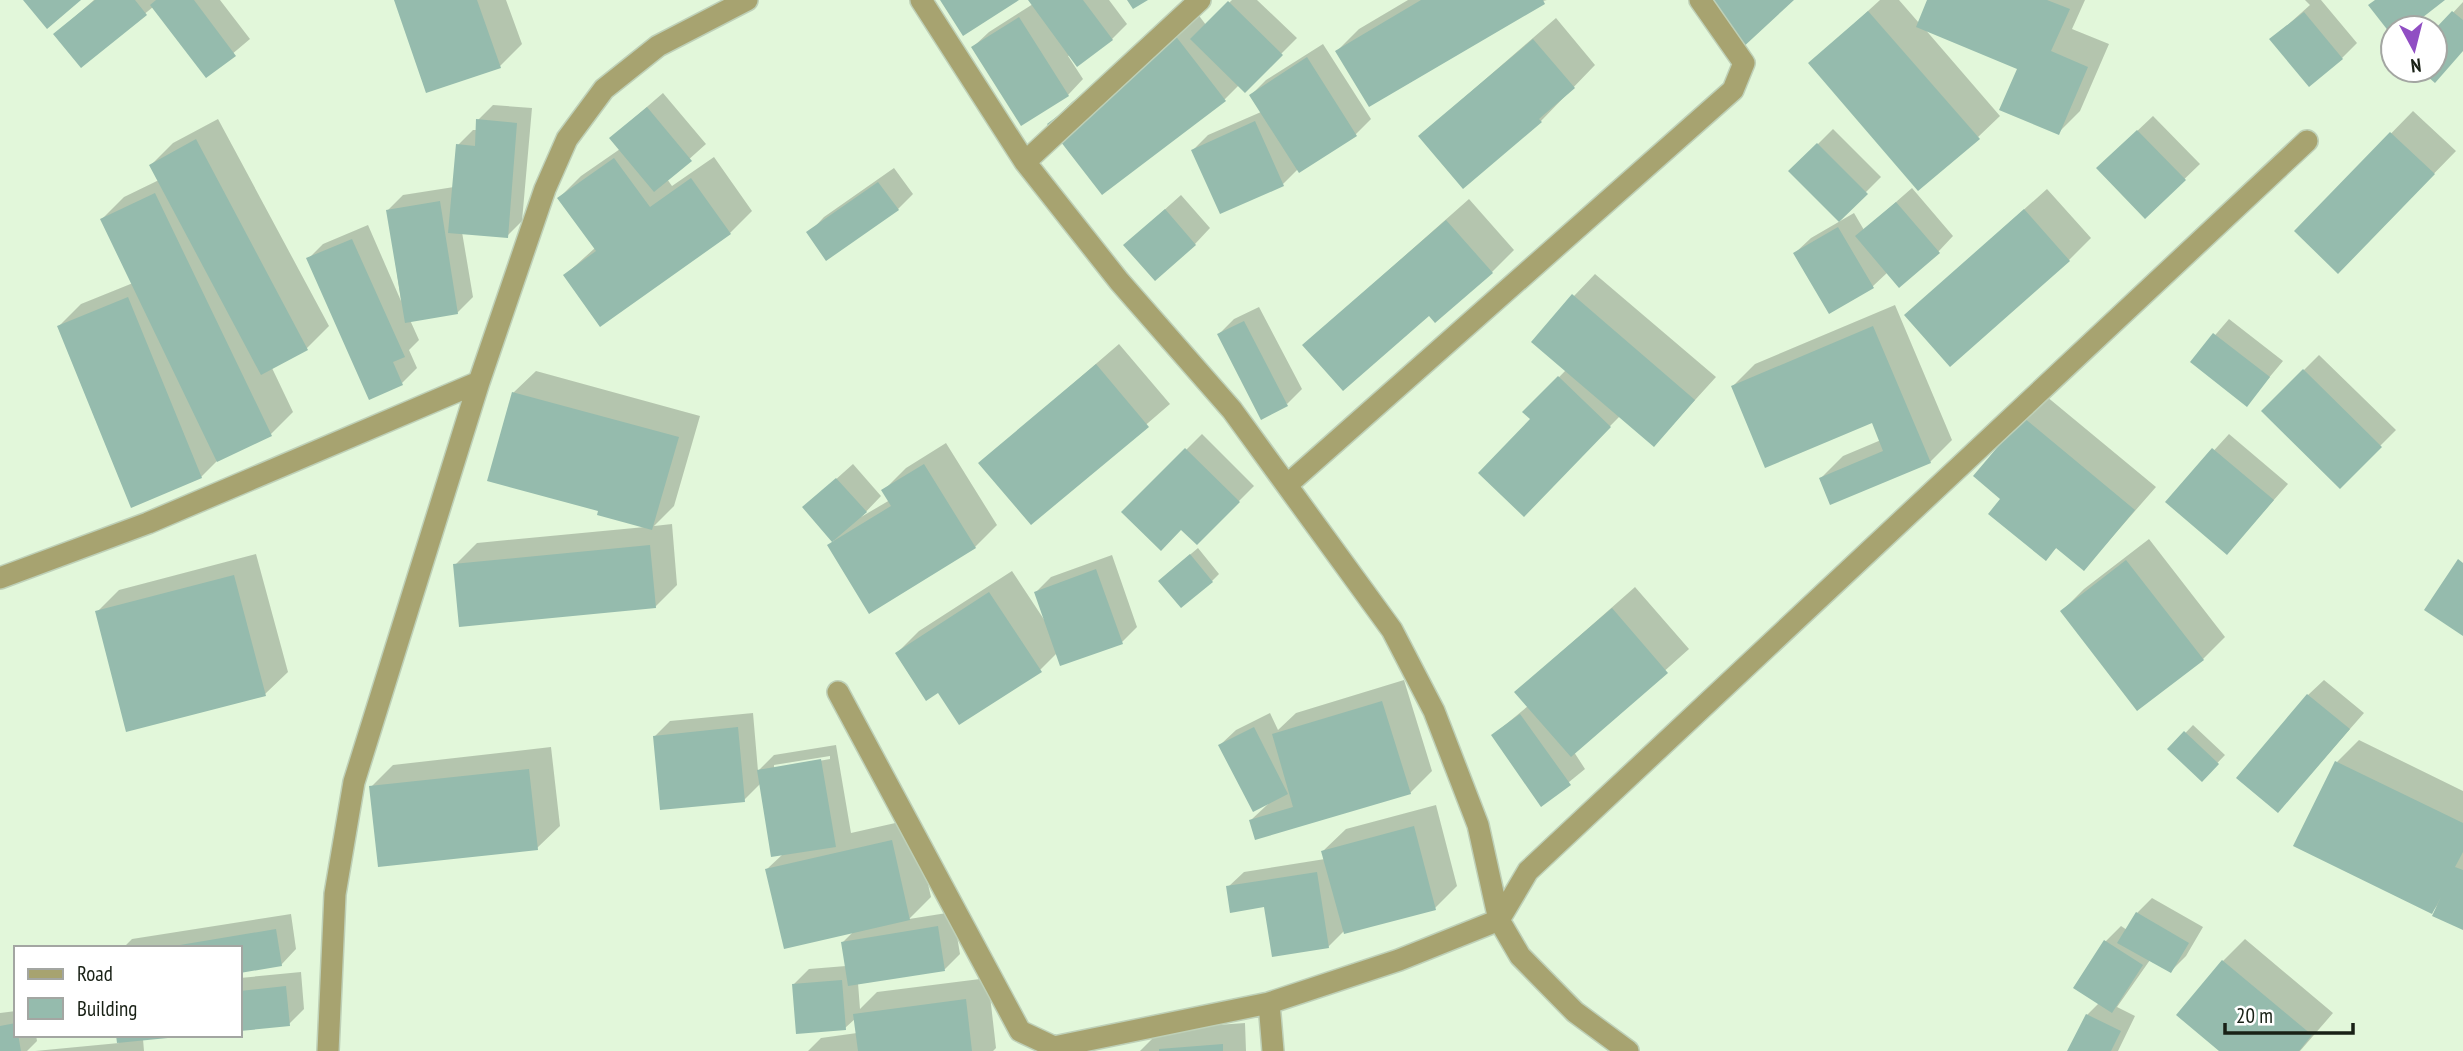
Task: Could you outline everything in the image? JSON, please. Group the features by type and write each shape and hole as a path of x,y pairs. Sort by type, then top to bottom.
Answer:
{"street":[{"path":"328,1051 335,894 354,782 479,382 545,189 567,139 604,89 658,46 747,0"},
{"path":"921,0 1025,162 1119,281 1232,410 1392,630 1434,711 1478,825 1499,920 1520,956 1575,1012 1628,1051"},
{"path":"1025,162 1200,0"},
{"path":"1287,485 1733,90 1744,63 1700,0"},
{"path":"838,692 1020,1031 1054,1047 1269,1003 1399,960 1499,920 1528,872 2307,141"},
{"path":"0,578 149,523 479,382"},
{"path":"1269,1003 1273,1051"}],"building":[{"path":"23,0 81,0 47,29"},
{"path":"95,0 135,0 147,15 81,68 53,34"},
{"path":"156,0 194,0 236,56 206,78 150,5"},
{"path":"394,0 477,0 501,68 426,93"},
{"path":"940,0 1019,0 963,36"},
{"path":"1028,0 1083,0 1113,40 1077,67"},
{"path":"1127,0 1148,0 1133,9"},
{"path":"1421,0 1543,0 1545,4 1369,107 1335,51"},
{"path":"1694,0 1794,0 1740,50"},
{"path":"1927,0 2047,0 2070,9 2051,51 2088,67 2059,135 1999,110 2017,69 1916,27"},
{"path":"2375,0 2445,0 2427,14 2379,14 2379,19 2368,5"},
{"path":"1228,1 1283,55 1245,93 1190,39"},
{"path":"1868,11 1980,139 1918,191 1808,63"},
{"path":"2452,11 2463,20 2463,51 2449,67 2449,14"},
{"path":"2304,12 2343,59 2309,87 2269,39"},
{"path":"1019,17 1069,96 1021,126 971,47"},
{"path":"1171,30 1226,101 1102,195 1047,124"},
{"path":"1533,39 1575,88 1539,119 1542,122 1463,189 1418,136"},
{"path":"1307,57 1357,136 1299,173 1249,95"},
{"path":"647,107 692,161 654,192 609,138"},
{"path":"476,119 517,123 508,238 448,233 456,144 475,146"},
{"path":"1255,121 1284,186 1220,214 1191,150"},
{"path":"2137,130 2186,180 2145,219 2096,168"},
{"path":"2390,132 2435,174 2338,274 2294,231"},
{"path":"196,139 308,350 261,375 149,165"},
{"path":"1817,143 1868,194 1839,222 1788,171"},
{"path":"614,158 650,207 691,178 731,234 600,327 563,275 596,251 557,198"},
{"path":"878,182 899,210 826,261 806,232"},
{"path":"155,193 272,436 217,462 100,219"},
{"path":"440,201 458,314 405,323 386,210"},
{"path":"1896,202 1940,253 1899,288 1855,236"},
{"path":"1165,209 1196,245 1155,281 1123,245"},
{"path":"2024,209 2070,261 1950,367 1904,315"},
{"path":"1446,220 1493,273 1435,323 1429,316 1343,391 1302,345"},
{"path":"1838,227 1874,288 1829,314 1793,253"},
{"path":"352,239 405,357 393,362 403,385 369,400 306,258"},
{"path":"1572,294 1695,400 1654,447 1531,342"},
{"path":"128,297 202,478 131,508 57,326"},
{"path":"1244,321 1288,406 1261,420 1217,334"},
{"path":"1873,326 1931,463 1830,505 1819,478 1883,451 1872,423 1765,468 1731,386"},
{"path":"2213,333 2270,377 2247,407 2190,362"},
{"path":"1096,364 1149,427 1031,525 978,463"},
{"path":"2303,369 2382,447 2340,489 2261,411"},
{"path":"1558,376 1611,427 1524,517 1478,473 1530,419 1522,412"},
{"path":"512,392 679,437 652,530 597,515 598,511 487,481"},
{"path":"2023,417 2135,510 2084,571 2056,548 2046,561 1988,514 2000,499 1973,476"},
{"path":"1185,448 1240,502 1197,545 1181,530 1161,551 1121,512"},
{"path":"2212,448 2274,500 2227,555 2165,502"},
{"path":"924,464 976,548 869,614 827,545 891,506 881,490"},
{"path":"836,478 867,512 832,542 802,507"},
{"path":"650,545 656,608 459,627 453,564"},
{"path":"1190,554 1213,582 1181,608 1158,581"},
{"path":"2458,559 2463,563 2463,636 2424,610"},
{"path":"2126,560 2204,660 2137,711 2060,611"},
{"path":"1096,569 1123,644 1060,666 1034,592"},
{"path":"234,575 266,696 126,732 95,611"},
{"path":"989,592 1042,672 959,725 938,693 926,701 895,653"},
{"path":"1612,608 1668,673 1571,757 1514,692"},
{"path":"2307,694 2350,729 2278,813 2236,778"},
{"path":"1382,701 1411,794 1255,840 1249,820 1293,807 1272,734"},
{"path":"1520,714 1571,785 1541,807 1491,735"},
{"path":"738,727 745,802 660,810 653,736"},
{"path":"1254,727 1288,794 1253,812 1218,745"},
{"path":"2184,731 2219,764 2202,782 2167,749"},
{"path":"821,759 836,847 771,857 757,770"},
{"path":"2335,761 2463,823 2463,852 2455,867 2463,870 2463,930 2432,916 2441,897 2432,914 2293,846"},
{"path":"529,769 538,850 378,867 369,786"},
{"path":"1414,826 1436,910 1344,934 1321,851"},
{"path":"892,840 910,920 784,949 765,869"},
{"path":"1317,872 1329,948 1272,957 1264,907 1230,913 1226,886"},
{"path":"2136,912 2189,943 2171,973 2117,943"},
{"path":"938,926 945,971 848,986 841,942"},
{"path":"276,929 282,966 242,973 242,946 174,946"},
{"path":"2104,940 2143,965 2112,1013 2073,988"},
{"path":"2222,960 2312,1035 2299,1051 2219,1051 2176,1015"},
{"path":"842,980 846,1030 796,1034 792,984"},
{"path":"286,986 290,1026 242,1031 242,991"},
{"path":"966,999 972,1051 858,1051 853,1014"},
{"path":"2086,1014 2121,1031 2111,1051 2067,1051"},
{"path":"14,1023 14,1037 18,1037 21,1051 0,1051 0,1026"},
{"path":"116,1037 178,1037 117,1043"},
{"path":"1223,1044 1223,1051 1159,1051 1159,1049"}]}
